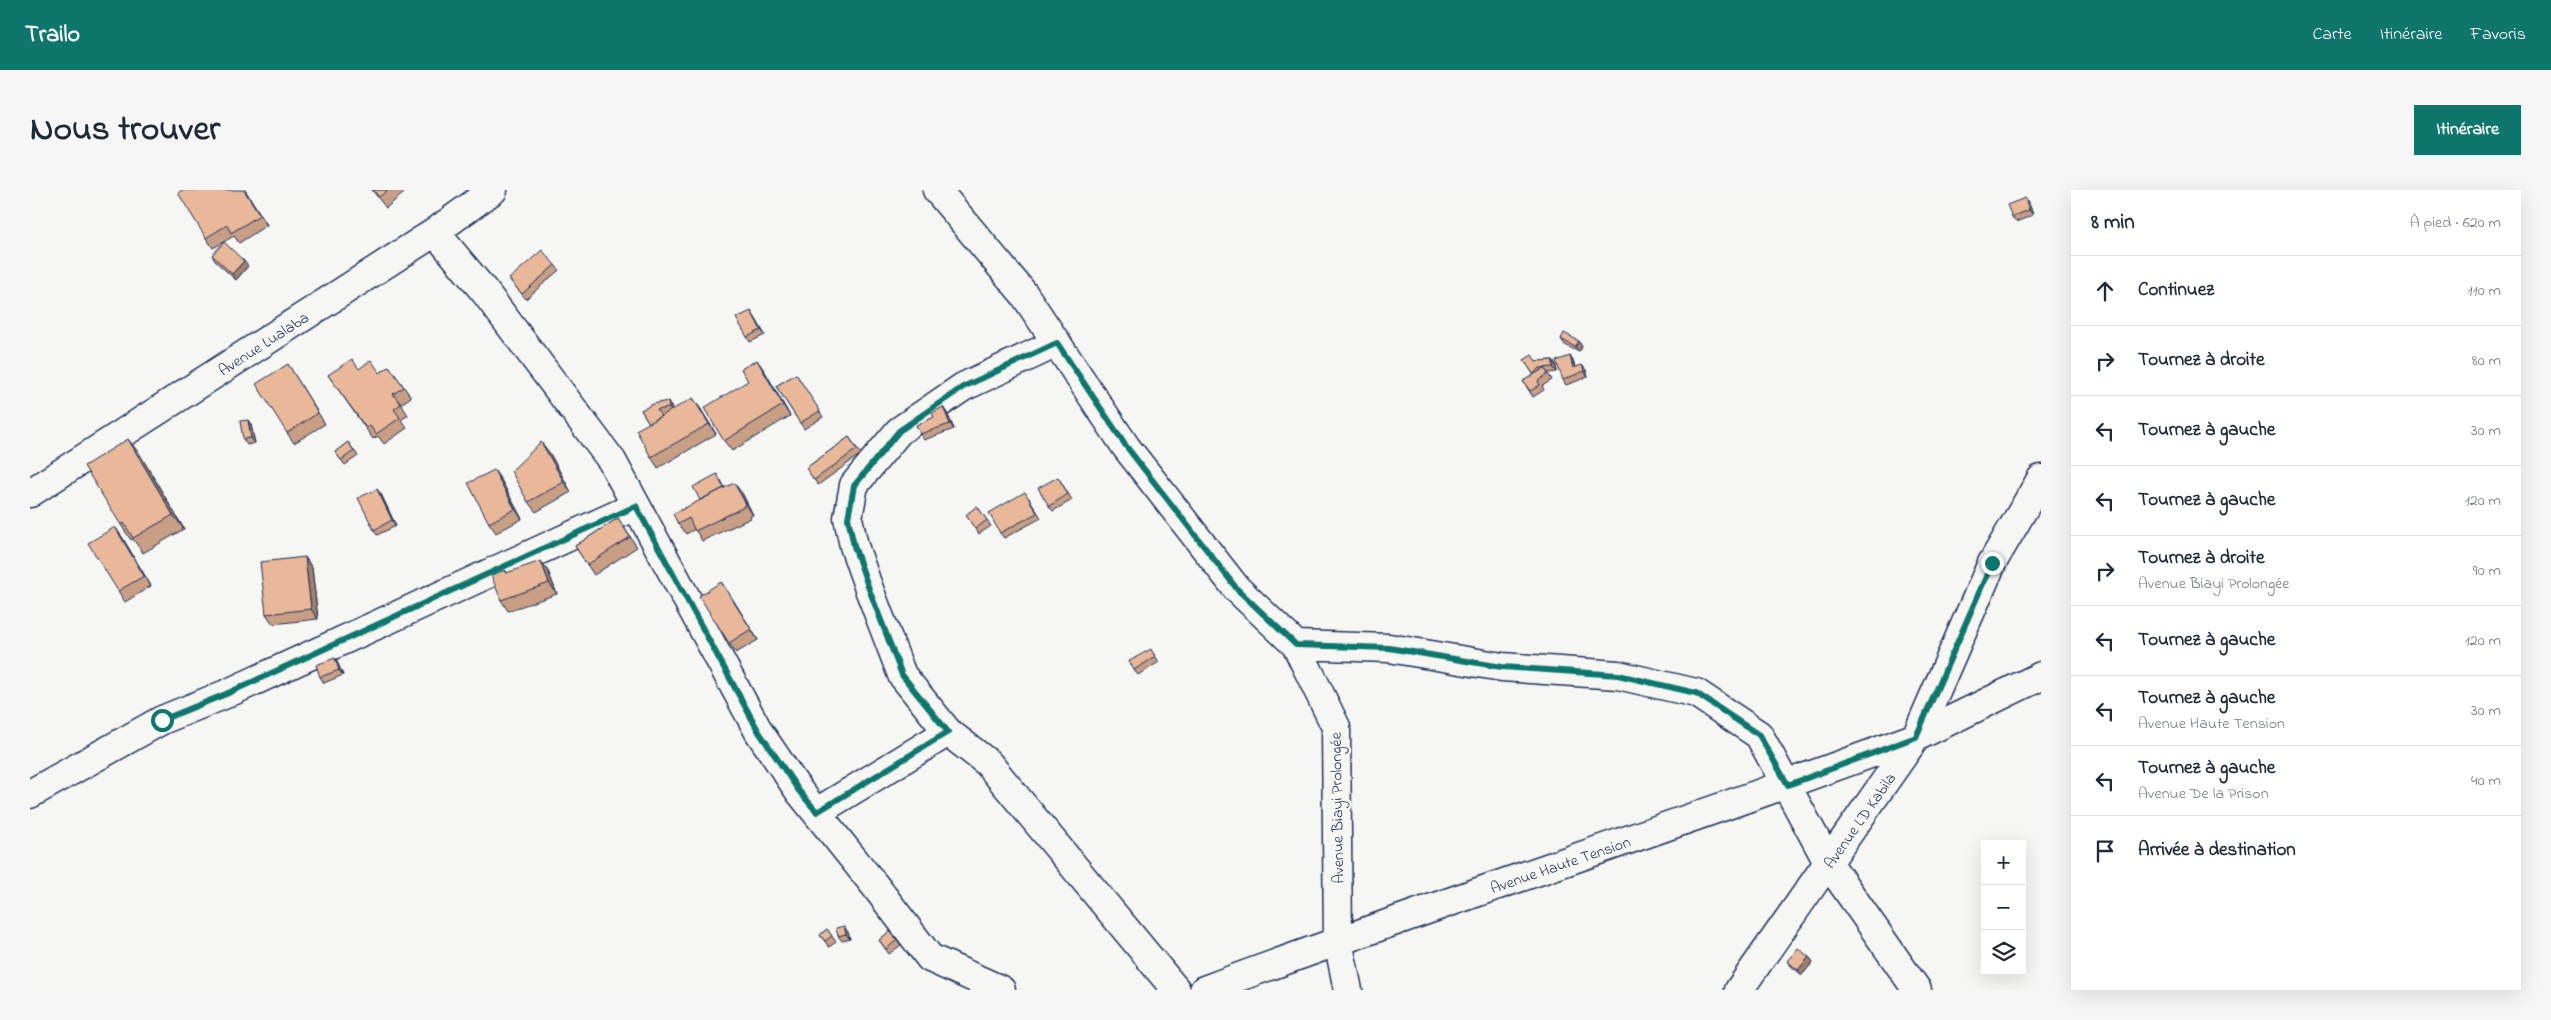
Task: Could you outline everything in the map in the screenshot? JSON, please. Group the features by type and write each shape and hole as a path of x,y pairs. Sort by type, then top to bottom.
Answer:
{"street":[{"name":"Avenue Lualaba","path":"30,493 435,232 493,190"},
{"name":"Avenue Biayi Prolongée","path":"937,190 1024,294 1126,446 1237,589 1296,645 1336,728 1338,940 1348,990"},
{"path":"435,232 485,292 612,461 759,732 799,791 930,958 1001,990"},
{"path":"1057,343 963,387 899,431 854,486 848,518 854,546 902,675 948,732 988,763 1176,990"},
{"path":"1916,737 1992,563 2041,479"},
{"path":"30,794 162,720 226,694 636,506"},
{"path":"1296,645 1389,648 1502,667 1618,675 1696,693 1759,735 1788,785 1829,864 1917,990"},
{"name":"Avenue LD Kabila","path":"1739,990 1829,864 1916,737 2041,676"},
{"path":"817,812 948,732"},
{"name":"Avenue Haute Tension","path":"1204,990 1338,940 1788,785 1916,737"}],"building":[{"path":"182,190 244,190 260,215 231,233 227,225 206,238 178,193"},
{"path":"373,190 388,190 379,197"},
{"path":"2025,198 2029,210 2012,217 2007,205"},
{"path":"224,242 244,261 232,274 212,255"},
{"path":"542,250 555,265 522,294 509,279"},
{"path":"751,311 761,330 747,337 736,318"},
{"path":"1564,333 1579,341 1575,347 1561,339"},
{"path":"1532,355 1536,361 1553,360 1553,367 1540,368 1533,374 1524,360"},
{"path":"1570,356 1573,368 1582,365 1584,371 1563,380 1556,361"},
{"path":"352,359 359,369 371,360 380,373 389,366 404,387 393,394 401,404 394,409 400,418 376,434 370,426 366,428 328,375"},
{"path":"757,360 783,405 724,441 704,408 748,381 741,369"},
{"path":"288,364 318,413 287,433 256,384"},
{"path":"1545,368 1548,374 1538,381 1540,385 1530,391 1523,381"},
{"path":"796,374 820,411 800,423 776,386"},
{"path":"693,398 709,424 651,457 636,430"},
{"path":"668,401 669,408 657,410 661,416 649,423 641,410 653,404"},
{"path":"943,407 950,424 920,434 916,425 934,417 932,413"},
{"path":"248,420 251,438 243,439 240,421"},
{"path":"849,437 857,449 814,480 806,468"},
{"path":"128,439 173,515 133,538 124,523 121,525 84,466"},
{"path":"348,442 354,451 341,460 335,452"},
{"path":"541,442 564,482 528,502 511,471"},
{"path":"494,470 515,509 489,523 468,483"},
{"path":"717,474 724,488 700,500 693,487"},
{"path":"1058,477 1068,494 1049,506 1038,488"},
{"path":"734,483 746,504 744,507 695,531 689,518 678,524 673,514"},
{"path":"377,489 392,520 374,530 358,498"},
{"path":"1025,492 1037,513 1000,533 989,513"},
{"path":"977,506 987,520 975,529 966,515"},
{"path":"618,518 630,537 587,565 575,546"},
{"path":"115,527 144,576 118,591 88,543"},
{"path":"305,557 311,609 266,614 260,562"},
{"path":"541,561 549,583 501,600 491,575 505,570 506,573"},
{"path":"721,582 751,629 729,643 699,596"},
{"path":"1151,649 1155,657 1134,670 1129,661"},
{"path":"335,658 339,670 320,677 316,665"},
{"path":"844,926 846,934 838,936 836,928"},
{"path":"827,929 832,936 825,941 820,935"},
{"path":"890,931 897,940 886,949 879,940"},
{"path":"1798,948 1809,957 1798,970 1787,961"}],"route":[{"path":"162,720 226,694 636,506 759,732 799,791 817,812 948,732 902,675 869,589 854,546 848,518 854,486 899,431 963,387 1057,343 1126,446 1237,589 1296,645 1389,648 1502,667 1618,675 1696,693 1759,735 1788,785 1916,737 1992,563"}]}
